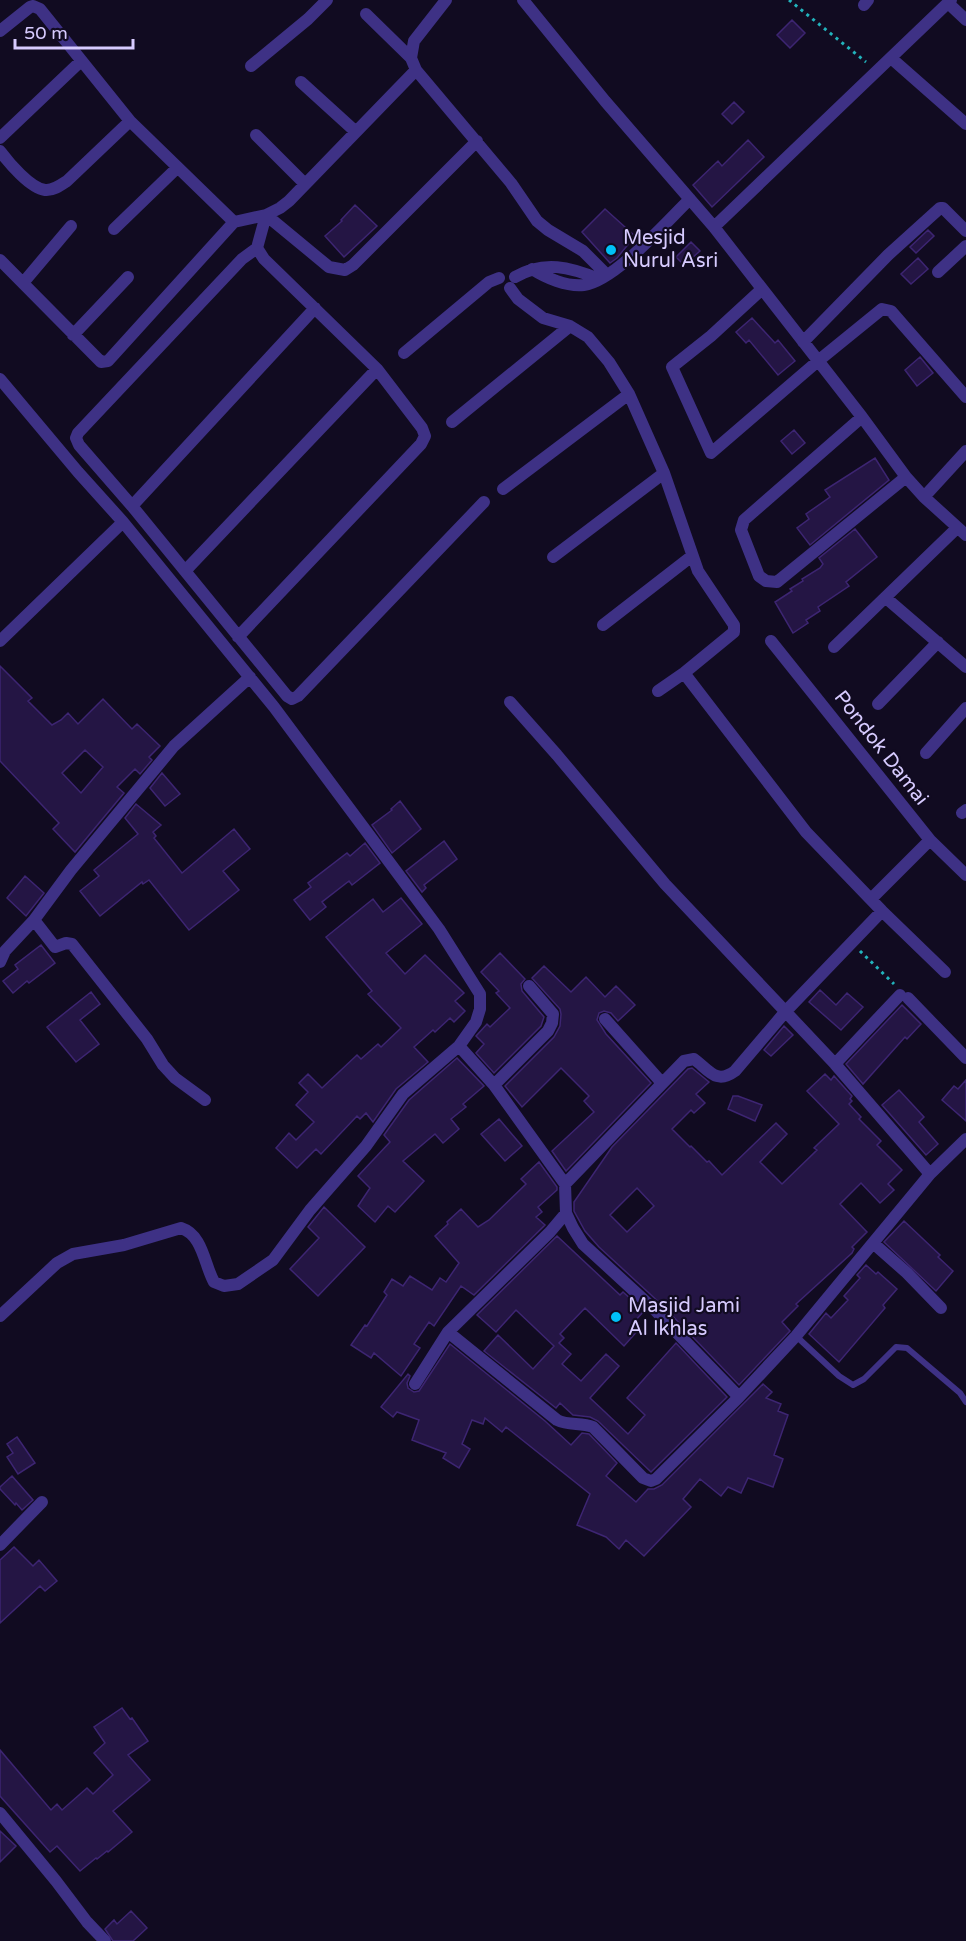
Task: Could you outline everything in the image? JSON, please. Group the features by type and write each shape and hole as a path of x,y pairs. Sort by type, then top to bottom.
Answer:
{"street":[{"path":"251,66 309,19 327,0"},
{"path":"0,260 101,362 108,362 234,222 266,215 280,208 356,132 413,64 414,41 446,0"},
{"path":"523,0 604,101 714,227 906,477 924,497 962,531 834,647"},
{"path":"714,227 950,2 966,20"},
{"path":"0,31 33,6 40,9 129,121 234,222"},
{"path":"366,14 413,64 512,183 537,221 583,251 603,277"},
{"path":"891,58 966,124"},
{"path":"0,138 81,61"},
{"path":"301,82 356,132"},
{"path":"0,152 31,184 46,190 57,188 68,181 129,121"},
{"path":"256,135 305,184"},
{"path":"266,215 329,267 345,270 353,265 477,141"},
{"path":"114,229 177,168"},
{"path":"404,353 489,282 499,278 502,286 513,282 532,269 547,277 575,285 586,285 603,277 622,265 690,198"},
{"path":"803,342 888,255 940,208 943,208 966,231"},
{"path":"266,215 257,248 242,259 78,433 76,438 79,445 132,506 287,696 292,699 298,696 484,502"},
{"path":"23,283 71,226"},
{"path":"938,272 966,246"},
{"path":"238,637 421,444 425,436 422,428 377,369 264,259 257,248"},
{"path":"74,334 128,277"},
{"path":"513,282 518,299 531,310 543,318 570,326 588,337 609,362 628,394 664,473 698,571 734,626 734,632 684,674 658,691"},
{"path":"761,290 711,336 672,367 711,453 877,311 886,309 891,311 966,397"},
{"path":"132,506 315,308"},
{"path":"452,422 570,326"},
{"path":"184,571 377,369"},
{"path":"0,379 123,522 250,677 439,929 480,994 480,1009 476,1022 459,1046 403,1094 366,1146 310,1210 273,1260 250,1278 238,1284 224,1286 214,1282 196,1238 189,1230 181,1228 124,1245 94,1248 73,1254 57,1263 0,1316"},
{"path":"502,489 628,394"},
{"path":"862,417 744,520 741,530 759,576 766,582 777,582 906,477"},
{"path":"924,497 966,451"},
{"path":"553,557 664,473"},
{"path":"0,641 123,522"},
{"path":"603,625 692,556"},
{"path":"193,606 204,596"},
{"path":"886,598 966,667"},
{"name":"Pondok Damai","path":"771,641 930,840 966,875"},
{"path":"878,704 938,642"},
{"path":"684,674 806,832 945,972"},
{"path":"2,953 34,921 71,870 174,746 250,677"},
{"path":"510,702 557,754 665,884 835,1064 930,1174"},
{"path":"926,753 966,708"},
{"path":"871,899 930,840"},
{"path":"565,1184 684,1060 694,1059 715,1076 730,1075 786,1011 882,911"},
{"path":"34,921 55,947 66,943 72,944 147,1039 163,1065 205,1100"},
{"path":"494,1085 548,1031 552,1023 553,1014 529,986"},
{"path":"835,1064 904,997 966,1058"},
{"path":"605,1019 662,1083"},
{"path":"459,1046 494,1085 565,1184 566,1213 583,1244 656,1311 739,1397"},
{"path":"448,1332 557,1420 568,1424 582,1423 593,1427 643,1478 656,1479 739,1397 796,1336 930,1174 966,1139"},
{"path":"415,1384 448,1332 550,1232 566,1213"},
{"path":"873,1243 907,1273 941,1308"},
{"path":"0,1545 42,1502"},
{"path":"0,1814 105,1941"}],"lane":[{"path":"796,1336 839,1376 853,1384 864,1379 896,1347 907,1348 960,1393 966,1402"}],"path":[{"path":"789,0 876,71"},
{"path":"852,943 904,997"}],"building":[{"path":"792,20 805,33 790,48 777,35"},
{"path":"734,102 744,112 732,124 722,114"},
{"path":"748,140 764,157 712,207 693,185 718,161 722,166"},
{"path":"355,205 377,226 344,257 325,236"},
{"name":"Mesjid Nurul Asri","path":"605,209 635,236 610,263 582,232"},
{"path":"928,230 934,236 916,253 910,247"},
{"path":"691,242 700,251 684,265 676,257"},
{"path":"918,258 928,269 911,284 901,274"},
{"path":"752,318 775,343 778,340 795,361 778,375 749,340 746,343 736,332"},
{"path":"920,357 933,373 917,386 905,370"},
{"path":"794,430 805,443 792,454 781,441"},
{"path":"875,458 889,480 810,545 797,528 809,519 806,514 830,497 825,490"},
{"path":"855,529 877,557 846,582 849,586 818,607 820,611 806,620 808,623 793,633 775,602 792,591 790,589 803,581 802,579 820,568 823,564 819,558"},
{"path":"0,666 32,698 28,701 52,725 68,713 78,724 103,699 132,729 137,724 160,746 149,757 152,760 140,774 135,769 117,787 124,793 75,852 53,829 59,823 0,761","holes":["85,750 103,767 81,793 62,773"]},
{"path":"162,773 180,794 165,806 150,788"},
{"path":"400,801 421,829 392,853 372,825"},
{"path":"136,804 161,825 153,832 156,836 154,838 182,873 234,829 250,849 223,871 239,890 189,930 149,880 143,884 142,882 100,916 80,891 99,876 94,870 138,834 125,818"},
{"path":"444,841 457,859 424,885 426,888 422,892 406,871"},
{"path":"365,843 380,863 352,885 349,881 322,902 326,907 310,920 294,900 311,887 308,883 347,853 350,856"},
{"path":"25,876 44,893 26,916 7,898"},
{"path":"401,898 422,924 386,953 405,974 425,955 464,993 455,1001 465,1011 454,1022 450,1018 435,1032 433,1030 414,1047 428,1062 396,1089 373,1122 366,1113 360,1119 357,1116 321,1154 316,1149 297,1168 276,1148 289,1133 296,1140 314,1122 296,1105 308,1092 299,1083 308,1074 322,1088 357,1055 361,1059 378,1044 381,1047 401,1028 368,994 372,991 326,937 373,899 383,912"},
{"path":"41,945 55,963 13,993 3,981 18,969 15,965"},
{"path":"500,953 525,979 521,984 522,991 544,1017 541,1026 494,1073 476,1053 484,1044 476,1036 487,1024 490,1027 510,1008 496,993 499,991 481,972"},
{"path":"544,966 571,992 586,977 605,997 616,986 635,1005 618,1021 611,1013 604,1011 599,1013 597,1020 606,1034 651,1083 566,1171 552,1151 594,1112 584,1101 589,1096 561,1068 522,1107 505,1086 554,1037 560,1026 560,1009 532,978"},
{"path":"820,990 836,1005 847,993 863,1007 841,1030 809,1002"},
{"path":"91,992 100,1004 80,1020 99,1044 76,1062 47,1027"},
{"path":"902,1005 921,1024 907,1039 905,1037 863,1084 846,1064"},
{"path":"784,1026 793,1035 771,1056 764,1050"},
{"path":"457,1058 484,1086 463,1104 466,1107 451,1119 459,1129 443,1143 435,1134 403,1161 424,1181 395,1212 388,1206 375,1222 358,1206 370,1188 358,1176 390,1142 384,1135 409,1100"},
{"path":"692,1068 709,1082 696,1094 705,1103 694,1113 691,1110 672,1129 722,1175 776,1123 787,1134 760,1162 782,1184 817,1150 814,1148 839,1124 807,1091 825,1074 831,1080 834,1076 852,1096 849,1104 861,1117 859,1119 881,1141 877,1145 902,1170 888,1184 894,1190 880,1203 861,1183 840,1204 867,1232 852,1247 854,1249 852,1253 796,1304 798,1306 782,1322 790,1331 739,1385 662,1305 599,1247 585,1231 574,1211 574,1202 612,1147 688,1069","holes":["637,1188 654,1206 627,1232 610,1215"]},
{"path":"966,1080 966,1121 942,1100 954,1086 958,1089"},
{"path":"899,1090 924,1117 919,1122 938,1144 926,1155 882,1105"},
{"path":"733,1096 762,1105 755,1121 728,1109"},
{"path":"499,1119 522,1146 505,1161 481,1134"},
{"path":"539,1162 557,1187 557,1190 538,1207 542,1212 536,1217 545,1225 474,1295 461,1286 434,1326 429,1322 414,1344 420,1348 401,1376 374,1353 371,1358 351,1345 365,1325 367,1326 387,1295 384,1292 392,1279 403,1286 410,1276 432,1290 440,1278 446,1282 459,1263 435,1236 448,1224 447,1222 461,1209 478,1227 489,1220 526,1184 521,1179"},
{"path":"324,1207 365,1247 318,1296 290,1269 319,1238 308,1227"},
{"path":"904,1221 940,1255 938,1257 953,1271 936,1291 884,1242"},
{"path":"557,1236 620,1295 623,1292 644,1311 634,1322 640,1328 624,1346 585,1308 560,1334 564,1338 559,1343 571,1354 562,1364 581,1381 606,1354 619,1366 590,1398 628,1434 645,1415 627,1398 676,1343 727,1397 651,1472 598,1421 590,1417 573,1415 560,1403 556,1408 484,1351 498,1335 533,1369 554,1346 516,1310 496,1332 477,1315"},
{"path":"866,1265 876,1274 878,1272 897,1289 883,1305 885,1308 839,1362 809,1334 826,1313 831,1318 848,1300 844,1296 860,1278 857,1275"},
{"path":"450,1344 571,1445 582,1433 589,1434 617,1463 606,1476 636,1502 648,1489 662,1485 763,1384 772,1392 766,1398 781,1404 778,1411 788,1415 774,1455 783,1459 773,1487 748,1478 741,1493 728,1487 721,1496 700,1479 683,1499 691,1507 644,1556 626,1540 619,1549 606,1537 577,1525 590,1494 506,1427 502,1432 485,1418 483,1424 472,1420 462,1444 470,1449 459,1468 443,1458 446,1453 412,1440 419,1420 397,1412 393,1417 381,1407 408,1374 410,1376 407,1383 408,1388 414,1392 419,1391"},
{"path":"17,1437 35,1463 18,1474 7,1457 13,1453 7,1444"},
{"path":"12,1476 33,1500 22,1510 0,1489"},
{"path":"14,1547 33,1566 39,1560 57,1581 45,1591 40,1586 0,1623 0,1560"},
{"path":"122,1708 148,1741 128,1755 150,1780 113,1811 132,1832 80,1871 57,1846 50,1852 0,1796 0,1750 51,1810 57,1804 62,1810 87,1788 93,1794 113,1775 94,1753 105,1743 94,1727"},
{"path":"0,1831 16,1846 0,1862"},
{"path":"131,1911 147,1928 133,1941 113,1941 105,1929 114,1920 117,1924"}],"place":[{"name":"Mesjid Nurul Asri","path":"611,250"},
{"name":"Masjid Jami Al Ikhlas","path":"616,1317"}]}
